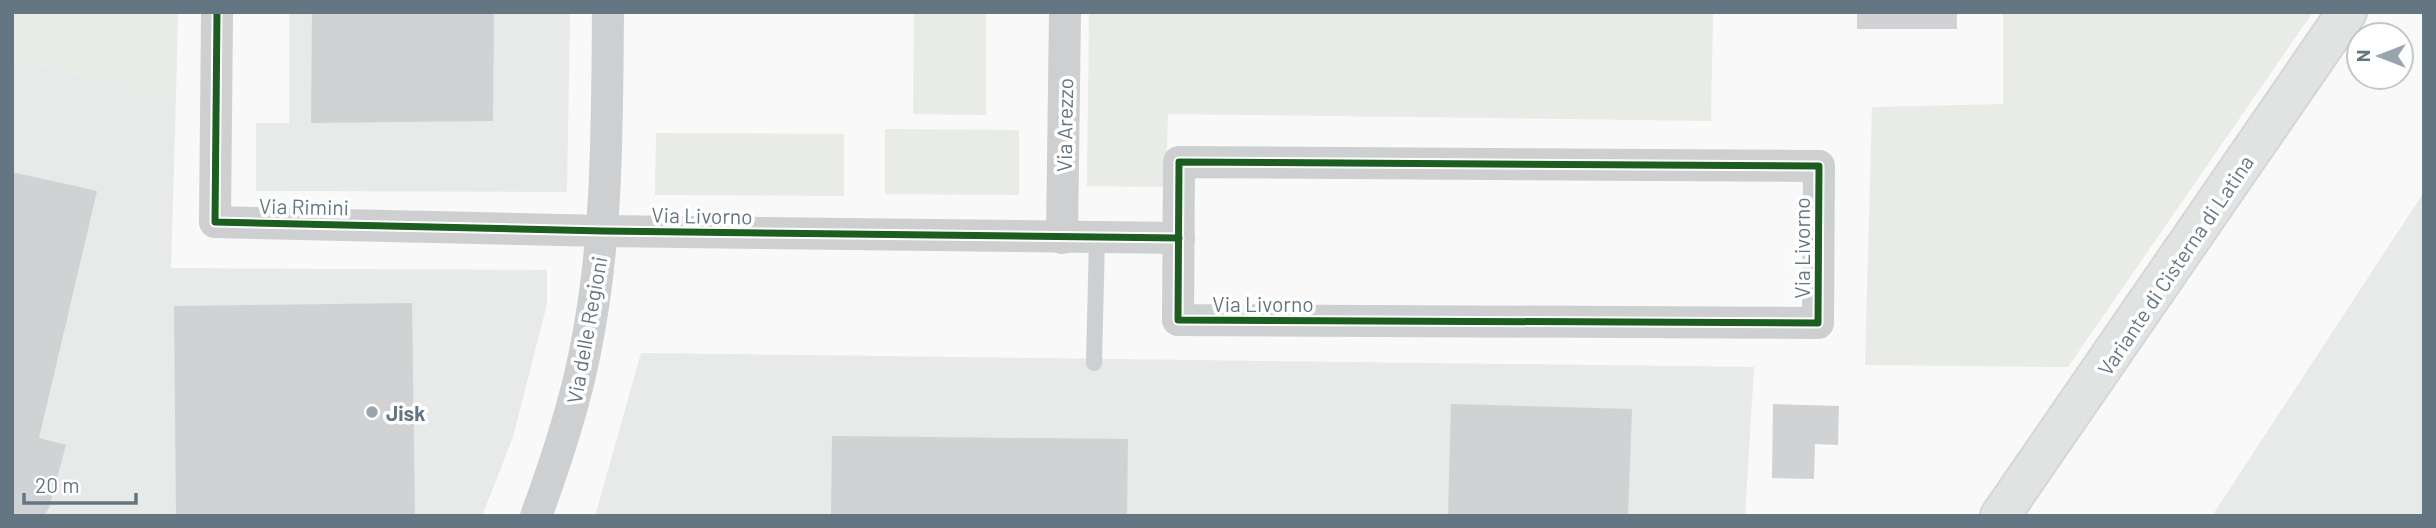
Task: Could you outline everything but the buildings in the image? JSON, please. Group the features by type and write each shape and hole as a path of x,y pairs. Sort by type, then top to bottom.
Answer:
{"main road":[{"name":"Variante di Cisterna di Latina","path":"2000,516 2347,12"}],"street":[{"name":"Via Rimini","path":"217,12 215,222 603,231"},
{"name":"Via delle Regioni","path":"536,516 555,463 580,374 592,315 603,231 607,155 608,12"},
{"name":"Via Arezzo","path":"1062,238 1065,12"},
{"name":"Via Livorno","path":"1179,162 1819,166 1818,323 1178,320 1179,238 1179,162"},
{"name":"Via Livorno","path":"603,231 1179,238"}],"lane":[{"path":"1094,363 1097,238"}],"shaded area":[{"path":"12,12 178,12 176,99 12,57"},
{"path":"289,12 570,12 567,192 256,191 256,123 289,123"},
{"path":"914,12 986,12 986,115 913,114"},
{"path":"1089,12 1713,12 1711,121 1168,114 1166,187 1087,186"},
{"path":"2003,12 2313,12 2068,367 1865,365 1872,107 2003,104"},
{"path":"12,57 176,99 171,268 547,270 547,304 513,437 482,516 12,516"},
{"path":"885,129 1019,130 1019,195 885,194"},
{"path":"656,133 844,134 844,196 655,195"},
{"path":"2424,192 2424,516 2212,516"},
{"path":"641,353 1754,367 1745,516 595,516"}],"cycle path":[{"path":"217,12 215,222 603,231 1179,238"},
{"path":"1179,162 1819,166 1818,323 1178,320 1179,162"}],"place":[{"name":"Jisk","path":"372,412"}]}
